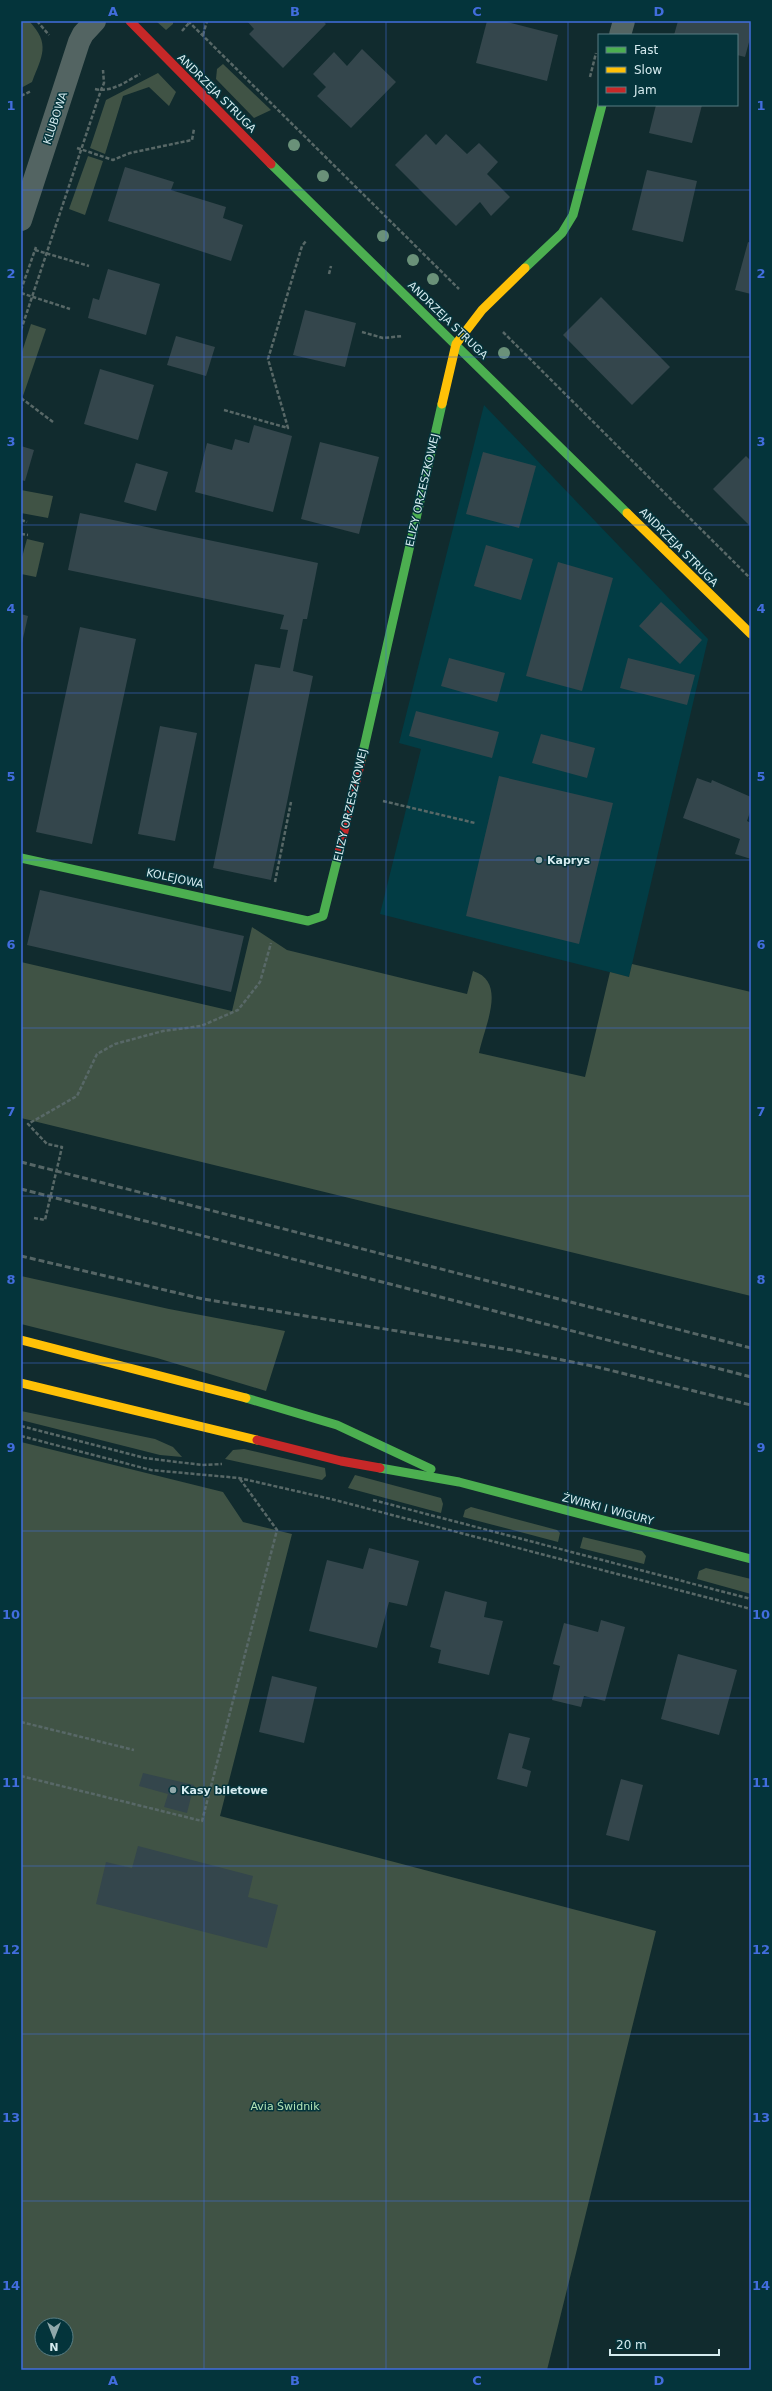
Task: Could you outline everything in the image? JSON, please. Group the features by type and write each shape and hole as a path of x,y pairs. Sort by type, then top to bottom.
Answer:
{"street":[{"name":"KLUBOWA","path":"21,220 79,42 83,34 95,21"},
{"name":"ANDRZEJA STRUGA","path":"130,21 203,96 328,217 751,634"},
{"path":"620,34 624,21"},
{"name":"ELIZY ORZESZKOWEJ","path":"323,916 353,794 456,344 482,310 562,233 573,215 602,106"},
{"name":"KOLEJOWA","path":"21,858 308,921 323,916"},
{"path":"21,1340 266,1403 337,1425 459,1482"},
{"path":"23,1383 115,1404 341,1461 459,1482"},
{"name":"ŻWIRKI I WIGURY","path":"459,1482 751,1559"}],"path":[{"path":"203,35 207,21"},
{"path":"21,330 101,90 104,75 102,66"},
{"path":"89,87 101,90 121,85 142,73"},
{"path":"70,145 113,160 130,153 192,140 203,96"},
{"path":"224,410 288,428 268,359 302,246 328,217"},
{"path":"35,250 90,266"},
{"path":"21,292 70,309"},
{"path":"21,398 53,422"},
{"path":"21,520 27,522"},
{"path":"21,534 28,535"},
{"path":"353,794 475,823"},
{"path":"275,884 292,802"},
{"path":"34,1218 45,1220 62,1147 47,1144 28,1124 77,1096 97,1054 115,1044 163,1031 202,1026 238,1010 260,982 279,914"},
{"path":"21,1426 145,1458 182,1463 229,1466"},
{"path":"21,1436 151,1470 240,1478 470,1535 751,1609"},
{"path":"21,1776 202,1821 277,1530 240,1478"},
{"path":"370,1499 751,1599"},
{"path":"21,1722 134,1750"}],"shaded area":[{"path":"484,405 708,639 629,977 380,914 421,749 399,743"}],"green space":[{"path":"21,21 29,21 36,29 42,44 42,50 39,65 32,82 21,88"},
{"path":"156,21 173,21 173,24 166,30"},
{"path":"223,64 271,110 254,118 216,79 217,69"},
{"path":"158,73 176,92 169,106 149,87 123,96 105,154 90,148 106,100"},
{"path":"88,156 103,161 85,215 69,209"},
{"path":"31,324 46,329 23,396 21,355"},
{"path":"21,490 53,496 48,518 21,513"},
{"path":"27,539 44,543 36,577 21,574 21,561"},
{"path":"252,927 287,950 467,994 473,971 484,977 489,985 492,995 489,1019 479,1053 585,1077 610,972 629,977 632,964 751,992 751,1296 21,1118 21,962 232,1011"},
{"path":"21,1276 169,1309 285,1331 266,1391 157,1358 21,1324"},
{"path":"21,1411 155,1439 173,1447 182,1457 160,1455 21,1420"},
{"name":"Avia Świdnik","path":"21,1442 223,1492 243,1522 292,1534 220,1816 656,1931 547,2370 21,2370"},
{"path":"244,1449 325,1468 326,1476 322,1480 225,1459 233,1450"},
{"path":"355,1475 441,1498 443,1504 441,1513 348,1488"},
{"path":"471,1507 557,1530 560,1533 558,1542 463,1517 465,1510"},
{"path":"583,1537 642,1551 646,1556 644,1564 580,1548"},
{"path":"706,1568 751,1579 751,1594 697,1579 699,1571"}],"building":[{"path":"247,21 323,21 326,24 283,68 249,34 254,29"},
{"path":"487,21 503,21 558,35 547,81 476,63"},
{"path":"678,21 751,21 751,35 745,57 738,55 738,34 674,34"},
{"path":"362,49 396,82 351,128 317,96 326,87 313,74 334,52 347,66"},
{"path":"656,106 702,106 692,143 649,133"},
{"path":"426,134 436,145 446,134 467,154 479,143 498,162 487,174 510,197 491,216 480,202 456,226 395,165"},
{"path":"125,167 174,182 171,190 226,207 223,218 243,225 231,261 108,221"},
{"path":"647,170 697,181 683,242 632,230"},
{"path":"748,242 751,243 751,294 735,290"},
{"path":"108,269 160,284 146,335 88,318 93,298 99,300"},
{"path":"601,297 670,367 632,405 563,335"},
{"path":"305,310 356,323 345,367 293,355"},
{"path":"176,336 215,347 206,376 167,365"},
{"path":"100,369 154,385 138,440 84,424"},
{"path":"254,425 292,436 273,512 195,492 207,443 232,450 235,439 249,443"},
{"path":"320,442 379,457 359,534 301,519"},
{"path":"21,446 34,450 25,481 21,480"},
{"path":"483,452 536,466 519,528 466,514"},
{"path":"746,456 751,461 751,527 713,489"},
{"path":"136,463 168,472 156,511 124,502"},
{"path":"80,513 318,563 307,619 303,619 293,671 313,676 271,880 213,868 255,664 280,668 288,630 280,629 284,615 68,570"},
{"path":"486,545 533,559 521,600 474,586"},
{"path":"558,562 613,578 582,691 526,676"},
{"path":"661,602 702,640 680,664 639,626"},
{"path":"21,614 28,616 22,643 21,643"},
{"path":"80,627 136,639 92,844 36,832"},
{"path":"449,658 505,673 497,702 441,686"},
{"path":"628,658 695,675 687,705 620,688"},
{"path":"416,711 499,732 492,758 409,736"},
{"path":"160,726 197,733 175,841 138,834"},
{"path":"541,734 595,748 587,778 532,763"},
{"name":"Kaprys","path":"499,776 613,803 579,944 466,916"},
{"path":"697,778 711,783 712,780 751,797 751,809 747,821 751,823 751,859 735,854 740,839 683,818"},
{"path":"40,890 244,936 231,992 27,945"},
{"path":"369,1548 419,1561 407,1606 389,1602 377,1648 309,1631 327,1560 363,1569"},
{"path":"445,1591 487,1602 484,1617 503,1621 489,1675 438,1663 441,1650 430,1647"},
{"path":"601,1620 625,1627 605,1701 584,1696 581,1707 552,1700 560,1666 553,1664 564,1623 598,1632"},
{"path":"678,1654 737,1670 719,1735 661,1719"},
{"path":"272,1676 317,1687 304,1743 259,1732"},
{"path":"509,1733 530,1738 522,1768 531,1771 527,1787 497,1779"},
{"name":"Kasy biletowe","path":"143,1773 194,1785 187,1813 164,1807 168,1794 139,1786"},
{"path":"621,1779 643,1785 629,1841 606,1835"},
{"path":"138,1846 253,1876 248,1897 278,1905 267,1948 96,1904 106,1862 132,1868"}],"railway":[{"path":"21,1162 751,1348"},
{"path":"21,1189 751,1377"},
{"path":"21,1256 203,1299 518,1351 597,1367 751,1405"}],"traffic: fast":[{"path":"525,268 562,233 573,215 602,106"},
{"path":"271,164 627,513"},
{"path":"361,761 442,404"},
{"path":"21,858 308,921 323,916 339,852"},
{"path":"246,1398 337,1425 431,1469"},
{"path":"380,1468 459,1482 751,1559"}],"traffic: slow":[{"path":"442,404 456,344 482,310 525,268"},
{"path":"627,513 751,634"},
{"path":"21,1340 246,1398"},
{"path":"21,1383 257,1440"}],"traffic: jam":[{"path":"130,21 271,164"},
{"path":"339,852 361,761"},
{"path":"257,1440 341,1461 380,1468"}],"place":[{"name":"Kaprys","path":"539,860"},
{"name":"Kasy biletowe","path":"173,1790"}]}
